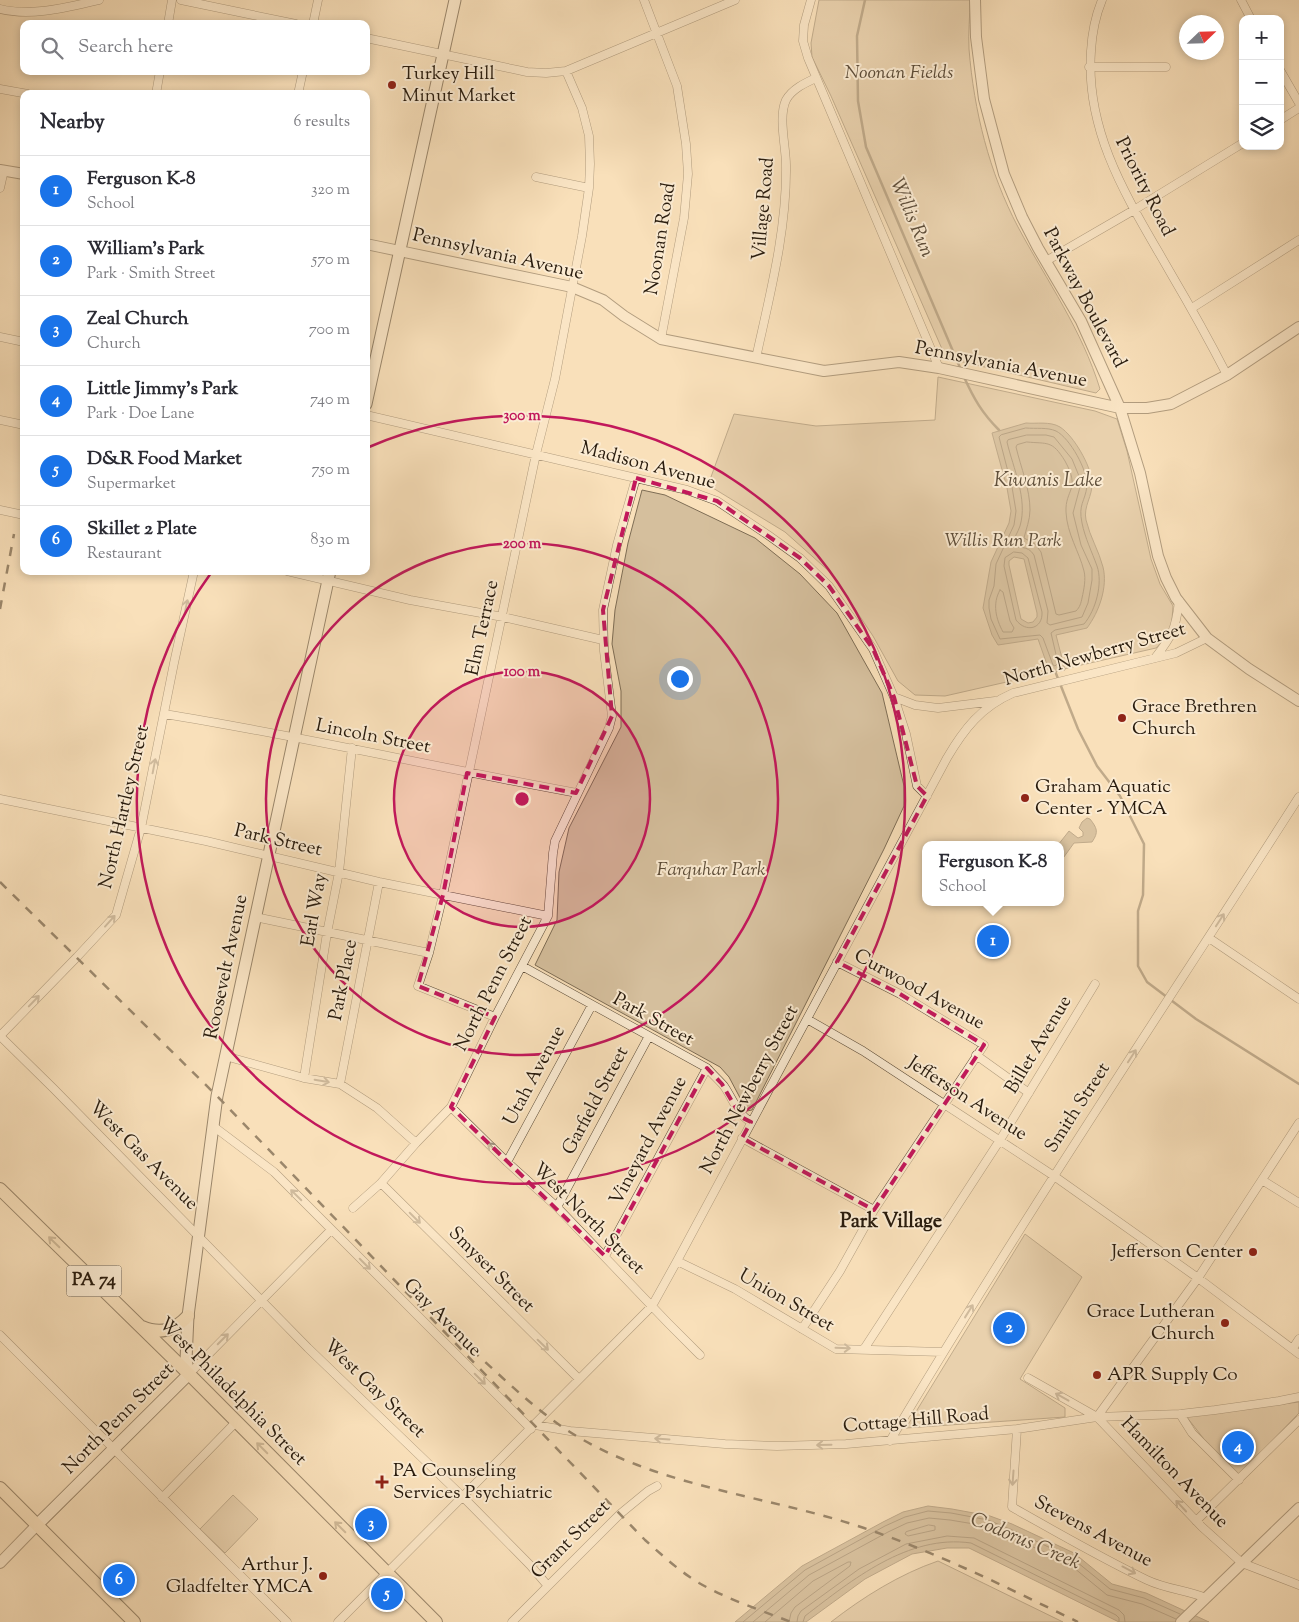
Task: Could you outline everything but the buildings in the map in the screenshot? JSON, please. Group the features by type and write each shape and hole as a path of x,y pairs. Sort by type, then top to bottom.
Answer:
{"main road":[{"path":"370,385 455,0"},
{"name":"Roosevelt Avenue","path":"189,1374 186,1360 188,1316 213,1126 225,1056 329,575"},
{"name":"West Philadelphia Street","path":"0,1189 189,1374 436,1622"},
{"path":"140,1326 151,1331 165,1332 173,1329 188,1316"},
{"name":"North Penn Street","path":"37,1525 189,1374"},
{"path":"0,1488 134,1622"}],"street":[{"path":"0,9 14,13 48,10 99,0"},
{"path":"169,20 172,0"},
{"path":"181,0 277,20"},
{"path":"313,20 318,0"},
{"name":"Noonan Road","path":"644,0 677,86 686,144 688,174 684,218 661,338"},
{"path":"370,39 527,72 566,71 735,0"},
{"path":"811,0 804,25 803,41 816,78 944,369"},
{"name":"Parkway Boulevard","path":"976,0 976,37 981,82 997,152 1013,197 1046,261 1081,321 1120,408 1140,473 1158,556 1166,578 1179,601 1207,638 1242,664 1299,701"},
{"name":"Priority Road","path":"1102,0 1097,11 1092,34 1090,67 1093,107 1103,144 1134,210 1192,308 1227,375"},
{"path":"1241,0 1249,15"},
{"path":"1090,67 1166,67"},
{"name":"Elm Terrace","path":"495,1017 418,986 429,954 536,454 555,379 589,188 589,136 582,108 566,71"},
{"path":"157,90 159,75"},
{"path":"299,90 301,75"},
{"path":"1284,77 1299,102"},
{"name":"Village Road","path":"756,358 781,240 786,166 783,115 786,100 803,84 816,78"},
{"path":"0,89 20,93"},
{"path":"1284,117 1299,108"},
{"path":"1046,261 1239,145"},
{"path":"0,188 2,170 20,173"},
{"path":"536,177 589,188"},
{"path":"1192,308 1299,240"},
{"name":"Pennsylvania Avenue","path":"370,245 572,287 603,300 624,316 661,338 824,371 899,362 975,375 1120,408 1147,408 1171,404 1227,375 1299,328"},
{"path":"0,337 20,341"},
{"name":"Madison Avenue","path":"370,416 687,490 717,501 768,534 800,558 829,586 873,649 894,697 906,734 917,786 927,796"},
{"path":"0,420 20,424"},
{"name":"North Penn Street","path":"353,1208 381,1184 416,1143 451,1107 495,1017 548,916 555,841 609,728 612,716 603,640 603,610 617,545 636,478"},
{"path":"0,510 20,514"},
{"name":"North Hartley Street","path":"0,1036 116,915 141,828 193,575"},
{"path":"329,575 410,600 502,617 603,640"},
{"path":"1155,658 1172,637 1179,601"},
{"name":"North Newberry Street","path":"338,1622 652,1306 958,738 968,726 996,701 1013,693 1176,653 1207,638"},
{"path":"894,697 915,705 938,708 996,701"},
{"name":"Lincoln Street","path":"164,714 352,748 467,773 577,793"},
{"name":"Earl Way","path":"304,1078 327,933 339,872 352,748"},
{"name":"Smith Street","path":"890,1441 943,1352 1054,1176 1299,797"},
{"name":"Park Street","path":"0,799 269,855 379,882 548,916"},
{"name":"Park Place","path":"340,1084 379,882"},
{"path":"255,917 429,954"},
{"path":"1209,938 1299,999"},
{"name":"Curwood Avenue","path":"837,962 900,994 984,1045 976,1055 1029,1093"},
{"name":"Park Street","path":"522,966 707,1068 722,1084 741,1117 751,1122"},
{"name":"Billet Avenue","path":"864,1349 1000,1140 1095,984"},
{"name":"Utah Avenue","path":"507,1162 592,1005"},
{"name":"Jefferson Avenue","path":"807,1019 863,1051 1054,1176 1198,1278 1296,1351"},
{"name":"West Gas Avenue","path":"0,1036 262,1300"},
{"name":"Garfield Street","path":"557,1207 650,1036"},
{"path":"802,1328 840,1271 874,1210 945,1105 976,1055"},
{"path":"225,1056 304,1078 340,1084 377,1108 416,1143"},
{"name":"Vineyard Avenue","path":"605,1256 707,1068"},
{"name":"West North Street","path":"451,1107 507,1162 557,1207 700,1355"},
{"path":"1098,1417 1198,1278 1299,1123"},
{"name":"Gay Avenue","path":"213,1126 274,1172 533,1427"},
{"path":"742,1138 874,1210"},
{"path":"1262,1180 1299,1203"},
{"name":"Smyser Street","path":"381,1184 579,1380"},
{"name":"North Penn Street","path":"189,1374 331,1230"},
{"name":"Union Street","path":"677,1261 735,1288 836,1349 943,1352"},
{"name":"West Gay Street","path":"262,1300 308,1348 463,1497 548,1586"},
{"path":"0,1335 287,1622"},
{"path":"1296,1351 1299,1339"},
{"name":"Hamilton Avenue","path":"1028,1378 1098,1417 1196,1521 1242,1563 1299,1585"},
{"name":"Cottage Hill Road","path":"533,1427 725,1444 817,1445 890,1441 1017,1429 1098,1417 1180,1414 1299,1397"},
{"path":"1180,1414 1192,1433 1239,1480"},
{"path":"1196,1521 1239,1480 1253,1463 1299,1420"},
{"path":"162,1498 236,1422"},
{"name":"Stevens Avenue","path":"1017,1429 1012,1507 1148,1580 1174,1590 1189,1591 1202,1601"},
{"name":"Grant Street","path":"512,1622 620,1514 657,1486"},
{"path":"1181,1622 1299,1508"},
{"path":"0,1563 37,1525"}],"highlighted area":[{"path":"636,478 717,501 800,558 829,586 873,649 894,697 917,786 927,796 837,962 900,994 984,1045 874,1210 742,1138 751,1122 741,1117 722,1084 707,1068 605,1256 451,1107 495,1017 418,986 443,895 467,773 576,793 612,716 603,610"}],"green space":[{"name":"Noonan Fields","path":"819,0 970,0 969,43 971,72 984,141 991,163 1018,227 1084,346 1100,389 1096,393 946,358 812,57 811,43"},
{"name":"Willis Run Park","path":"938,377 1095,411 1117,419 1127,451 1151,559 1160,584 1173,606 1171,632 1156,648 945,696 915,695 898,681 873,636 831,573 785,532 708,485 734,414 816,426 935,420"},
{"name":"Farquhar Park","path":"642,490 665,495 755,538 800,574 837,613 882,693 904,786 904,806 884,849 752,1110 747,1111 729,1077 720,1067 535,965 557,920 559,872 569,828 621,727 621,691 612,644 615,610 628,543"},
{"path":"1025,1234 1082,1277 1020,1379 1065,1408 1065,1417 906,1428"},
{"path":"1299,1402 1299,1413 1235,1479 1186,1416"},
{"path":"233,1495 258,1519 225,1553 200,1529"},
{"path":"938,1561 1063,1622 831,1622 882,1587 910,1572"}],"water":[{"name":"Kiwanis Lake","path":"1026,423 1056,425 1071,437 1089,468 1092,487 1085,515 1103,567 1104,583 1099,607 1087,628 1056,635 1065,670 1050,673 1038,639 998,645 992,635 983,608 991,562 1009,523 1011,511 1007,488 992,433","holes":["1014,557 1024,559 1037,613 1037,617 1033,622 1028,623 1021,619 1009,565 1009,561"]},
{"path":"1087,818 1090,819 1096,828 1094,839 1092,842 1074,843 1064,857 1064,841 1061,841 1069,831 1078,838 1083,836 1083,832 1079,828"},
{"name":"Codorus Creek","path":"928,1506 990,1516 1012,1524 1074,1553 1112,1584 1146,1593 1209,1622 1119,1622 969,1548 947,1548 912,1554 865,1579 806,1622 735,1622 802,1566 903,1512"}],"waterway":[{"name":"Willis Run","path":"865,0 857,36 858,101 866,147 961,370"},
{"name":"Willis Run","path":"964,377 979,405 999,430"},
{"path":"1055,671 1078,729 1097,766 1120,796 1144,844 1143,895 1138,911 1138,966 1147,982 1196,1019 1299,1084"}],"railway":[{"path":"0,609 14,534"},
{"path":"0,882 217,1096 645,1540 699,1583 732,1599 791,1622"},
{"path":"472,1350 527,1400 556,1423 587,1442 620,1458 688,1482 829,1517 892,1538 919,1548 1078,1622"}],"place":[{"name":"Turkey Hill Minut Market","path":"392,85"},
{"name":"Grace Brethren Church","path":"1122,718"},
{"name":"Graham Aquatic Center - YMCA","path":"1025,798"},
{"name":"Ferguson K-8","path":"993,941"},
{"name":"Jefferson Center","path":"1253,1252"},
{"name":"Grace Lutheran Church","path":"1225,1323"},
{"name":"William's Park","path":"1009,1328"},
{"name":"APR Supply Co","path":"1097,1375"},
{"name":"Little Jimmy's Park","path":"1238,1447"},
{"name":"PA Counseling Services Psychiatric","path":"382,1482"},
{"name":"Zeal Church","path":"371,1524"},
{"name":"Arthur J. Gladfelter YMCA","path":"323,1576"},
{"name":"Skillet 2 Plate","path":"119,1580"},
{"name":"D&R Food Market","path":"387,1594"}],"district":[{"name":"Park Village","path":"891,1222"}]}
